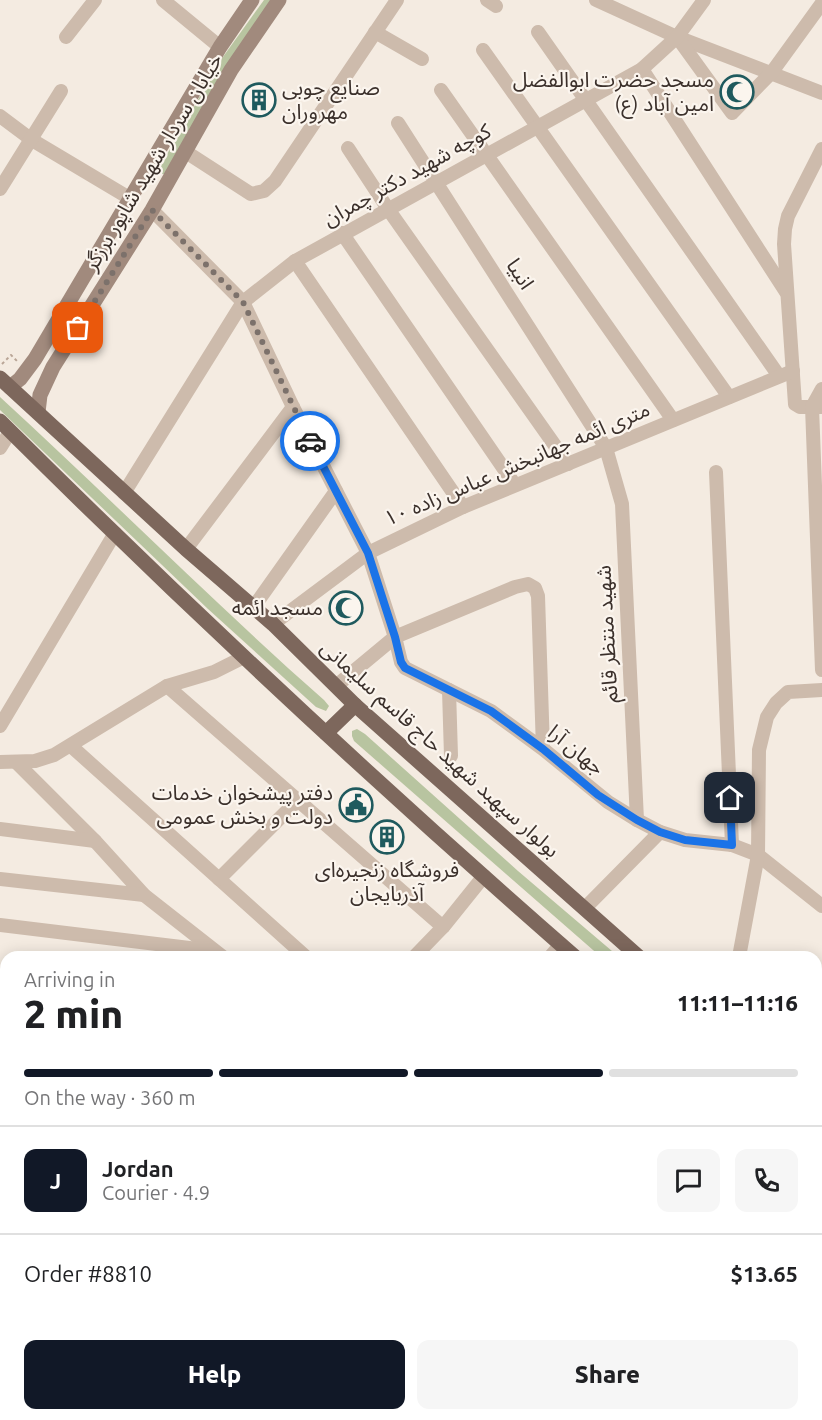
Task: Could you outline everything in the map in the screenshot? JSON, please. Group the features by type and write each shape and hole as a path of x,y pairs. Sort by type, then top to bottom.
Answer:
{"main road":[{"name":"خیابان سردار شهید شاپور برزگر","path":"5,382 20,380 35,359 220,47 252,0"},
{"name":"خیابان سردار شهید شاپور برزگر","path":"38,412 40,395 53,367 152,210 231,70 279,0"},
{"path":"130,199 152,210"},
{"path":"35,359 38,368 42,370 53,367"},
{"name":"بولوار سپهبد شهید حاج قاسم سلیمانی","path":"5,382 186,549 273,624 355,705 632,951"},
{"path":"5,427 173,591 483,876 569,951"},
{"path":"326,733 355,705"}],"street":[{"path":"66,37 95,0"},
{"path":"163,0 220,47"},
{"path":"186,152 251,194 264,191 275,181 397,0"},
{"path":"596,0 677,37 822,93"},
{"name":"کوچه شهید دکتر چمران","path":"124,493 243,302 295,261 642,69 677,37 704,0"},
{"path":"677,37 732,113 772,72 822,3"},
{"path":"375,32 422,59"},
{"path":"538,32 779,376"},
{"path":"483,50 729,397"},
{"path":"642,69 788,294"},
{"path":"441,90 673,420"},
{"path":"0,189 61,91"},
{"path":"0,116 32,140 130,199"},
{"name":"انبیا","path":"398,123 606,448"},
{"path":"348,148 388,209 568,464"},
{"path":"817,407 800,407 795,404 784,244 788,216 822,149"},
{"name":"جهان آرا","path":"152,210 243,302 292,407 368,553 401,662 405,668 491,711 543,749 594,792 637,820 660,832 685,840 732,845 758,855 822,906"},
{"path":"342,234 515,485"},
{"path":"295,261 463,507"},
{"name":"۱۰ متری ائمه جهانبخش عباس زاده","path":"273,624 368,553 463,507 793,370"},
{"path":"822,389 817,407 822,670"},
{"path":"186,549 292,407"},
{"path":"0,448 5,427"},
{"name":"شهید منتظر قائم","path":"606,448 622,504 637,820"},
{"path":"716,472 732,845"},
{"path":"252,608 336,491"},
{"path":"0,726 115,533"},
{"path":"336,686 395,637 515,587 528,584 535,588 538,596 543,749"},
{"path":"0,762 35,761 54,755 167,686 214,672 244,657"},
{"path":"167,686 443,927"},
{"path":"449,690 452,756"},
{"path":"740,951 758,855 759,750 767,717 776,703 788,692 822,690"},
{"path":"71,746 299,951"},
{"path":"16,762 95,841 144,895 216,951"},
{"path":"219,879 297,801"},
{"path":"0,829 95,841"},
{"path":"585,908 660,832"},
{"path":"420,951 443,927 483,876"},
{"path":"0,879 144,895"},
{"path":"0,925 197,951"},
{"path":"555,951 561,944"}],"path":[{"path":"0,366 11,355"}],"green space":[{"path":"264,0 275,0 165,174 160,174 158,170 220,61"},
{"path":"0,397 324,700 329,706 326,711 316,707 208,609 0,410"},
{"path":"357,729 365,734 518,871 612,951 594,951 354,741 352,731"}],"way so far":[{"path":"78,328 152,210 243,302 310,441"}],"place":[{"name":"مسجد حضرت ابوالفضل (ع) امین آباد","path":"737,92"},
{"name":"صنایع چوبی مهروران","path":"259,100"},
{"name":"مسجد ائمه","path":"346,608"},
{"name":"دفتر پیشخوان خدمات دولت و بخش عمومی","path":"356,805"},
{"name":"فروشگاه زنجیره‌ای آذربایجان","path":"387,837"}],"route":[{"path":"310,441 368,553 401,662 405,668 491,711 543,749 608,802 660,832 685,840 732,845 730,798"}]}
